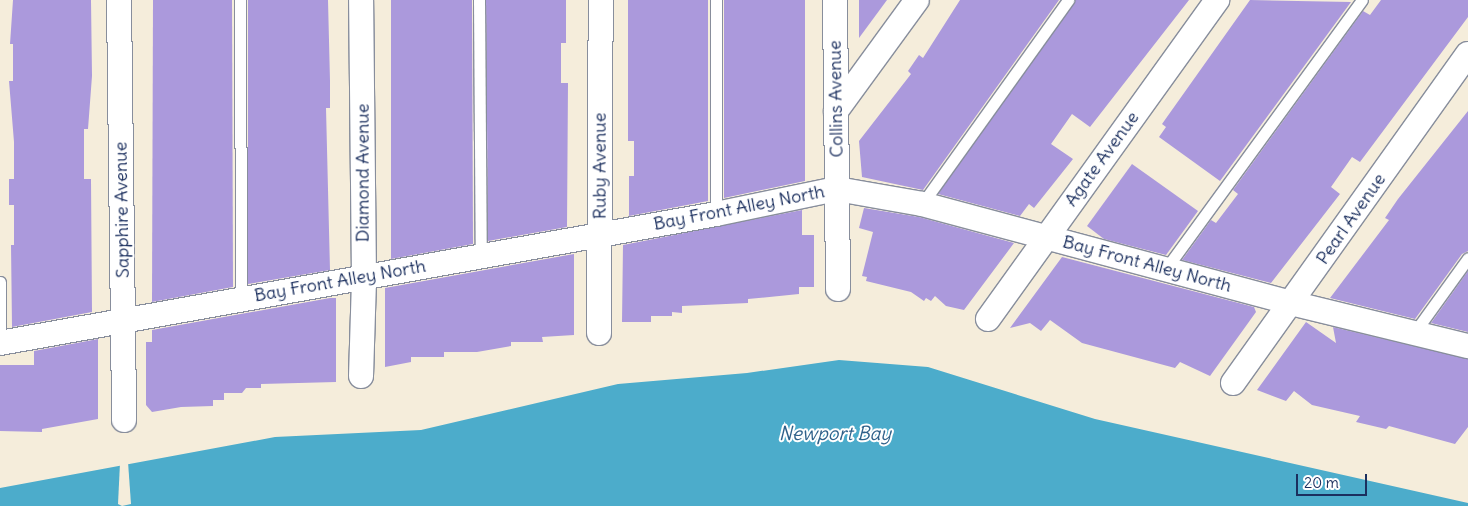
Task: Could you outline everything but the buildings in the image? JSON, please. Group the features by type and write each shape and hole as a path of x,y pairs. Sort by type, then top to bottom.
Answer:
{"street":[{"name":"Sapphire Avenue","path":"119,0 124,420"},
{"name":"Diamond Avenue","path":"361,0 364,278 361,376"},
{"name":"Ruby Avenue","path":"599,333 601,0"},
{"name":"Collins Avenue","path":"835,0 838,289"},
{"path":"836,111 917,0"},
{"name":"Agate Avenue","path":"988,319 1217,0"},
{"name":"Pearl Avenue","path":"1233,383 1468,54"},
{"name":"Bay Front Alley North","path":"0,343 241,298 364,278 716,214 837,189 922,204 1047,236 1164,270 1468,346"}],"lane":[{"path":"240,0 241,298"},
{"path":"479,0 481,256"},
{"path":"716,0 716,214"},
{"path":"922,204 1068,0"},
{"path":"1164,270 1362,0"},
{"path":"1414,333 1468,258"},
{"path":"0,282 0,343"}],"water":[{"name":"Newport Bay","path":"839,360 928,367 1095,419 1468,503 1468,506 0,506 0,488 275,437 421,430 618,384 747,373"}],"pier":[{"path":"128,462 131,504 122,506 118,504 120,463"}]}
